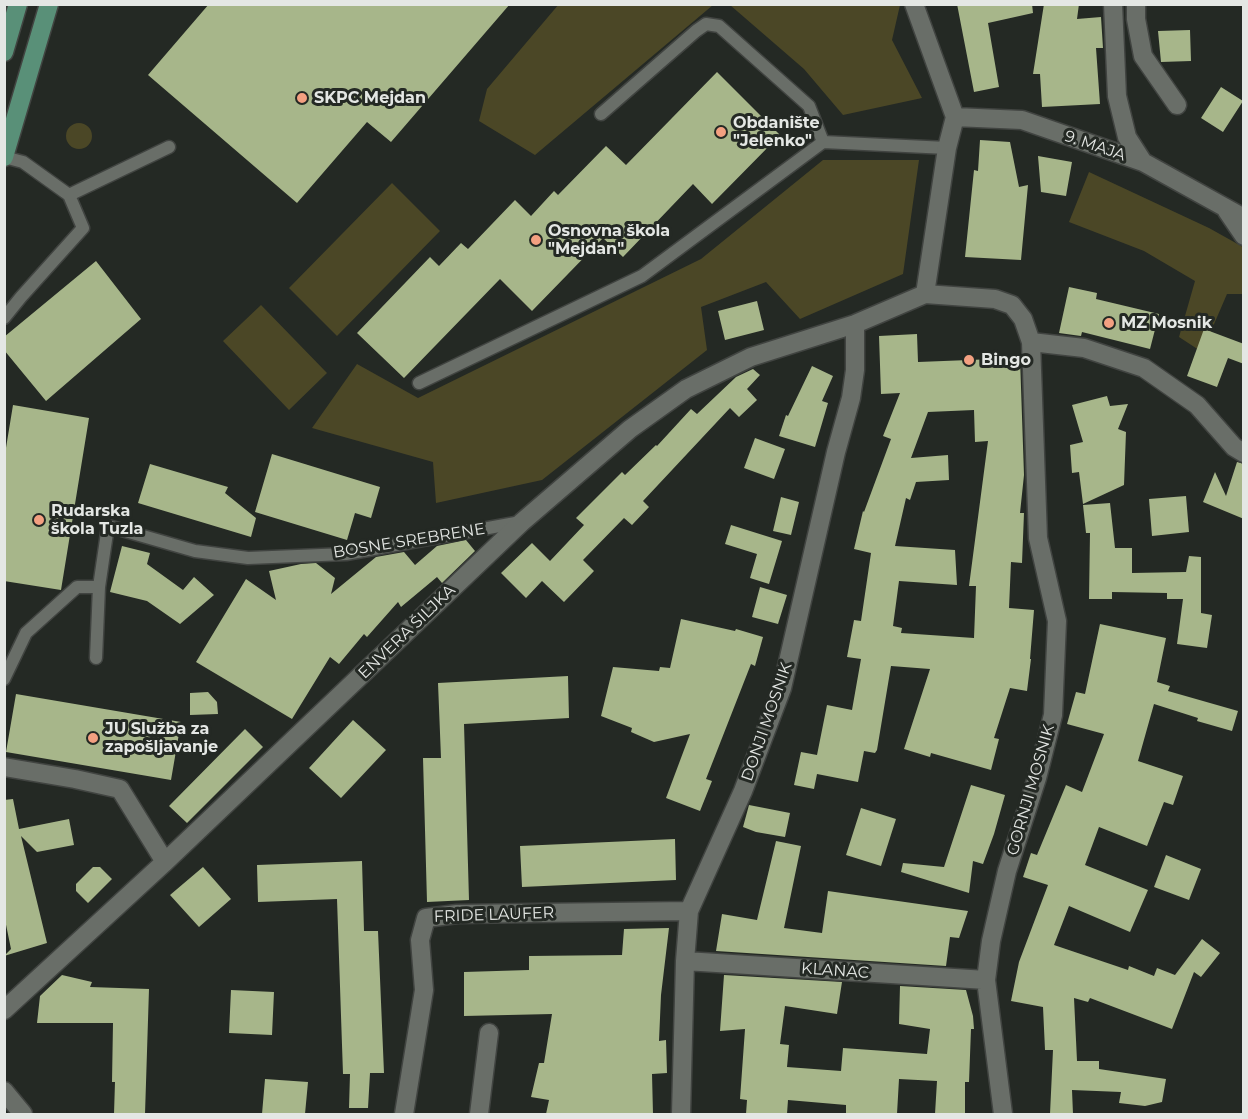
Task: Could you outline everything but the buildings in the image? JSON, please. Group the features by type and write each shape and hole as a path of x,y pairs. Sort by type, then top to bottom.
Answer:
{"main road":[{"path":"4,52 18,4"},
{"path":"4,157 49,4"}],"street":[{"path":"914,4 956,117 947,148 925,294"},
{"path":"1113,4 1117,96 1127,137 1143,162"},
{"path":"1136,4 1136,19 1143,56 1177,105"},
{"name":"9. MAJA","path":"956,117 1022,120 1143,162 1244,218"},
{"name":"9. MAJA","path":"1225,207 1244,236"},
{"name":"ENVERA ŠILJKA","path":"4,1010 165,862 522,522 630,429 686,389 752,357 855,324 925,294"},
{"name":"GORNJI MOSNIK","path":"925,294 995,299 1012,305 1023,320 1031,342 1038,538 1057,621 1053,715 1037,778 1007,871 991,941 986,980 1003,1114"},
{"name":"DONJI MOSNIK","path":"681,1114 685,961 689,911 744,792 782,688 836,452 851,398 855,370 855,324"},
{"path":"1031,342 1084,348 1144,368 1197,405 1234,447 1244,453"},
{"path":"4,768 65,777 120,789 165,862"},
{"name":"FRIDE LAUFER","path":"404,1114 424,990 420,940 426,918 457,914 689,911"},
{"name":"KLANAC","path":"685,961 986,980"},
{"path":"479,1114 489,1033"},
{"path":"4,1091 23,1114"}],"lane":[{"path":"601,114 706,24 719,26 809,106 823,142"},
{"path":"419,384 642,276 823,142 947,148"},
{"path":"69,195 169,147"},
{"path":"4,157 23,162 69,195 83,228 4,318"},
{"name":"BOSNE SREBRENE","path":"96,658 99,587 108,526 195,551 248,558 346,554 522,522"},
{"path":"4,679 26,633 77,587 99,587"}],"shaded area":[{"path":"559,4 713,5 535,155 479,121 487,89"},
{"path":"730,5 900,5 892,40 922,98 843,115 804,69"},
{"path":"79,123 88,127 92,136 88,145 79,149 70,145 66,136 70,127"},
{"path":"823,160 919,160 903,274 800,319 766,282 701,307 707,350 542,480 436,503 433,462 312,428 357,364 418,398 701,259"},
{"path":"1089,172 1209,228 1243,247 1243,294 1227,294 1202,352 1179,337 1195,281 1144,251 1069,222"},
{"path":"392,183 440,231 337,336 289,288"},
{"path":"261,305 327,373 289,410 223,341"}],"place":[{"name":"SKPC Mejdan","path":"302,98"},
{"name":"Obdanište \"Jelenko\"","path":"721,132"},
{"name":"Osnovna škola \"Mejdan\"","path":"536,240"},
{"name":"MZ Mosnik","path":"1109,323"},
{"name":"Bingo","path":"969,360"},
{"name":"Rudarska škola Tuzla","path":"39,520"},
{"name":"JU Služba za zapošljavanje","path":"93,738"}]}
